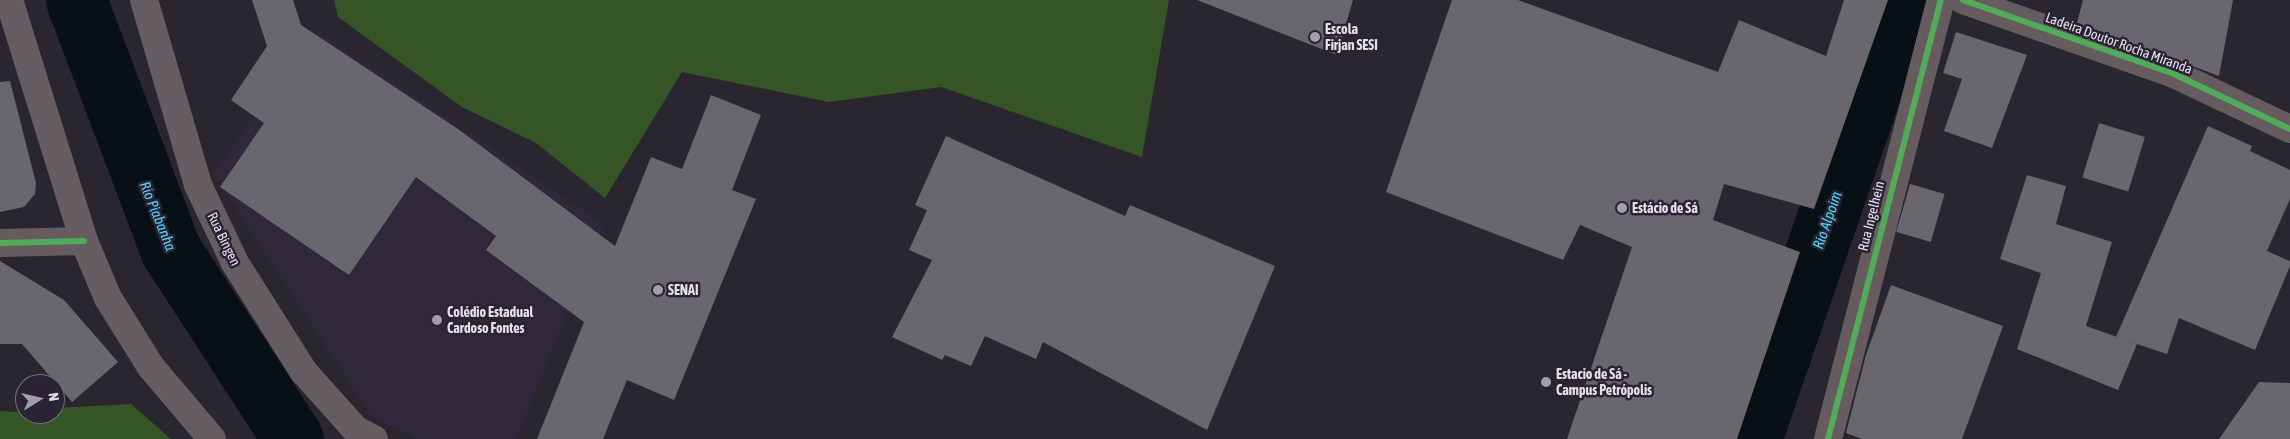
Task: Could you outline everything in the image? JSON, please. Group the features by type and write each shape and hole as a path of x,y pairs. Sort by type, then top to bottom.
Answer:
{"main road":[{"path":"9,0 84,241 108,298 151,367 212,439"},
{"name":"Rua Bingen","path":"144,0 198,185 235,263 304,372 356,430 374,439"}],"street":[{"name":"Rua Ingelhein","path":"1828,439 1941,0"},
{"name":"Ladeira Doutor Rocha Miranda","path":"1963,0 2174,74 2290,129"},
{"path":"0,243 84,241"}],"shaded area":[{"name":"Colédio Estadual Cardoso Fontes","path":"317,32 604,223 516,439 416,439 372,417 213,173"}],"green space":[{"path":"334,0 1169,0 1142,157 941,87 829,102 682,72 605,198 536,143 462,107 338,17"},
{"path":"131,404 171,439 0,439 0,411 15,412 15,424 65,424 65,407"}],"building":[{"path":"252,0 293,0 301,25 458,129 615,246 651,157 682,169 711,95 761,115 732,190 756,199 674,400 627,380 603,439 537,439 584,322 486,250 496,236 416,177 349,275 220,187 264,123 231,100 267,46"},
{"name":"Escola Firjan SESI","path":"1197,0 1353,0 1337,55"},
{"name":"Estácio de Sá","path":"1452,0 1518,0 1718,72 1739,20 1826,56 1844,0 1888,0 1814,209 1724,184 1713,220 1800,252 1737,439 1567,439 1632,247 1580,225 1563,260 1386,192"},
{"path":"2083,0 2233,0 2219,76 2077,23"},
{"path":"1956,32 2027,55 1992,148 1944,131 1962,79 1943,73"},
{"path":"10,81 36,183 35,194 24,207 0,212 0,82"},
{"path":"2099,123 2145,137 2128,192 2082,178"},
{"path":"2208,126 2252,146 2250,151 2290,170 2290,199 2267,251 2290,261 2290,266 2255,350 2179,318 2167,354 2116,337"},
{"path":"946,136 1125,216 1130,205 1275,266 1207,430 1043,342 1036,359 985,336 971,366 945,355 942,360 892,337 932,260 909,250 927,210 915,205"},
{"path":"2027,175 2066,186 2056,224 2112,242 2086,326 2137,344 2118,390 2017,349 2041,273 2000,259"},
{"path":"1910,184 1945,194 1931,242 1896,232"},
{"path":"0,261 64,300 118,362 72,402 65,394 65,374 48,374 22,344 0,344"},
{"path":"1891,285 2003,326 1962,439 1862,439 1846,433 1866,355"},
{"path":"2259,382 2290,383 2290,439 2219,439"}],"waterway":[{"name":"Rio Piabanha","path":"76,0 171,251 293,439"},
{"name":"Rio Alpoim","path":"1751,439 1902,0"}],"cycle path":[{"path":"1828,439 1941,0"},
{"path":"1963,0 2174,74 2290,129"},
{"path":"0,243 84,241"}],"place":[{"name":"Escola Firjan SESI","path":"1315,37"},
{"name":"Estácio de Sá","path":"1622,208"},
{"name":"SENAI","path":"658,290"},
{"name":"Colédio Estadual Cardoso Fontes","path":"437,320"},
{"name":"Estacio de Sá - Campus Petrópolis","path":"1546,382"}]}
